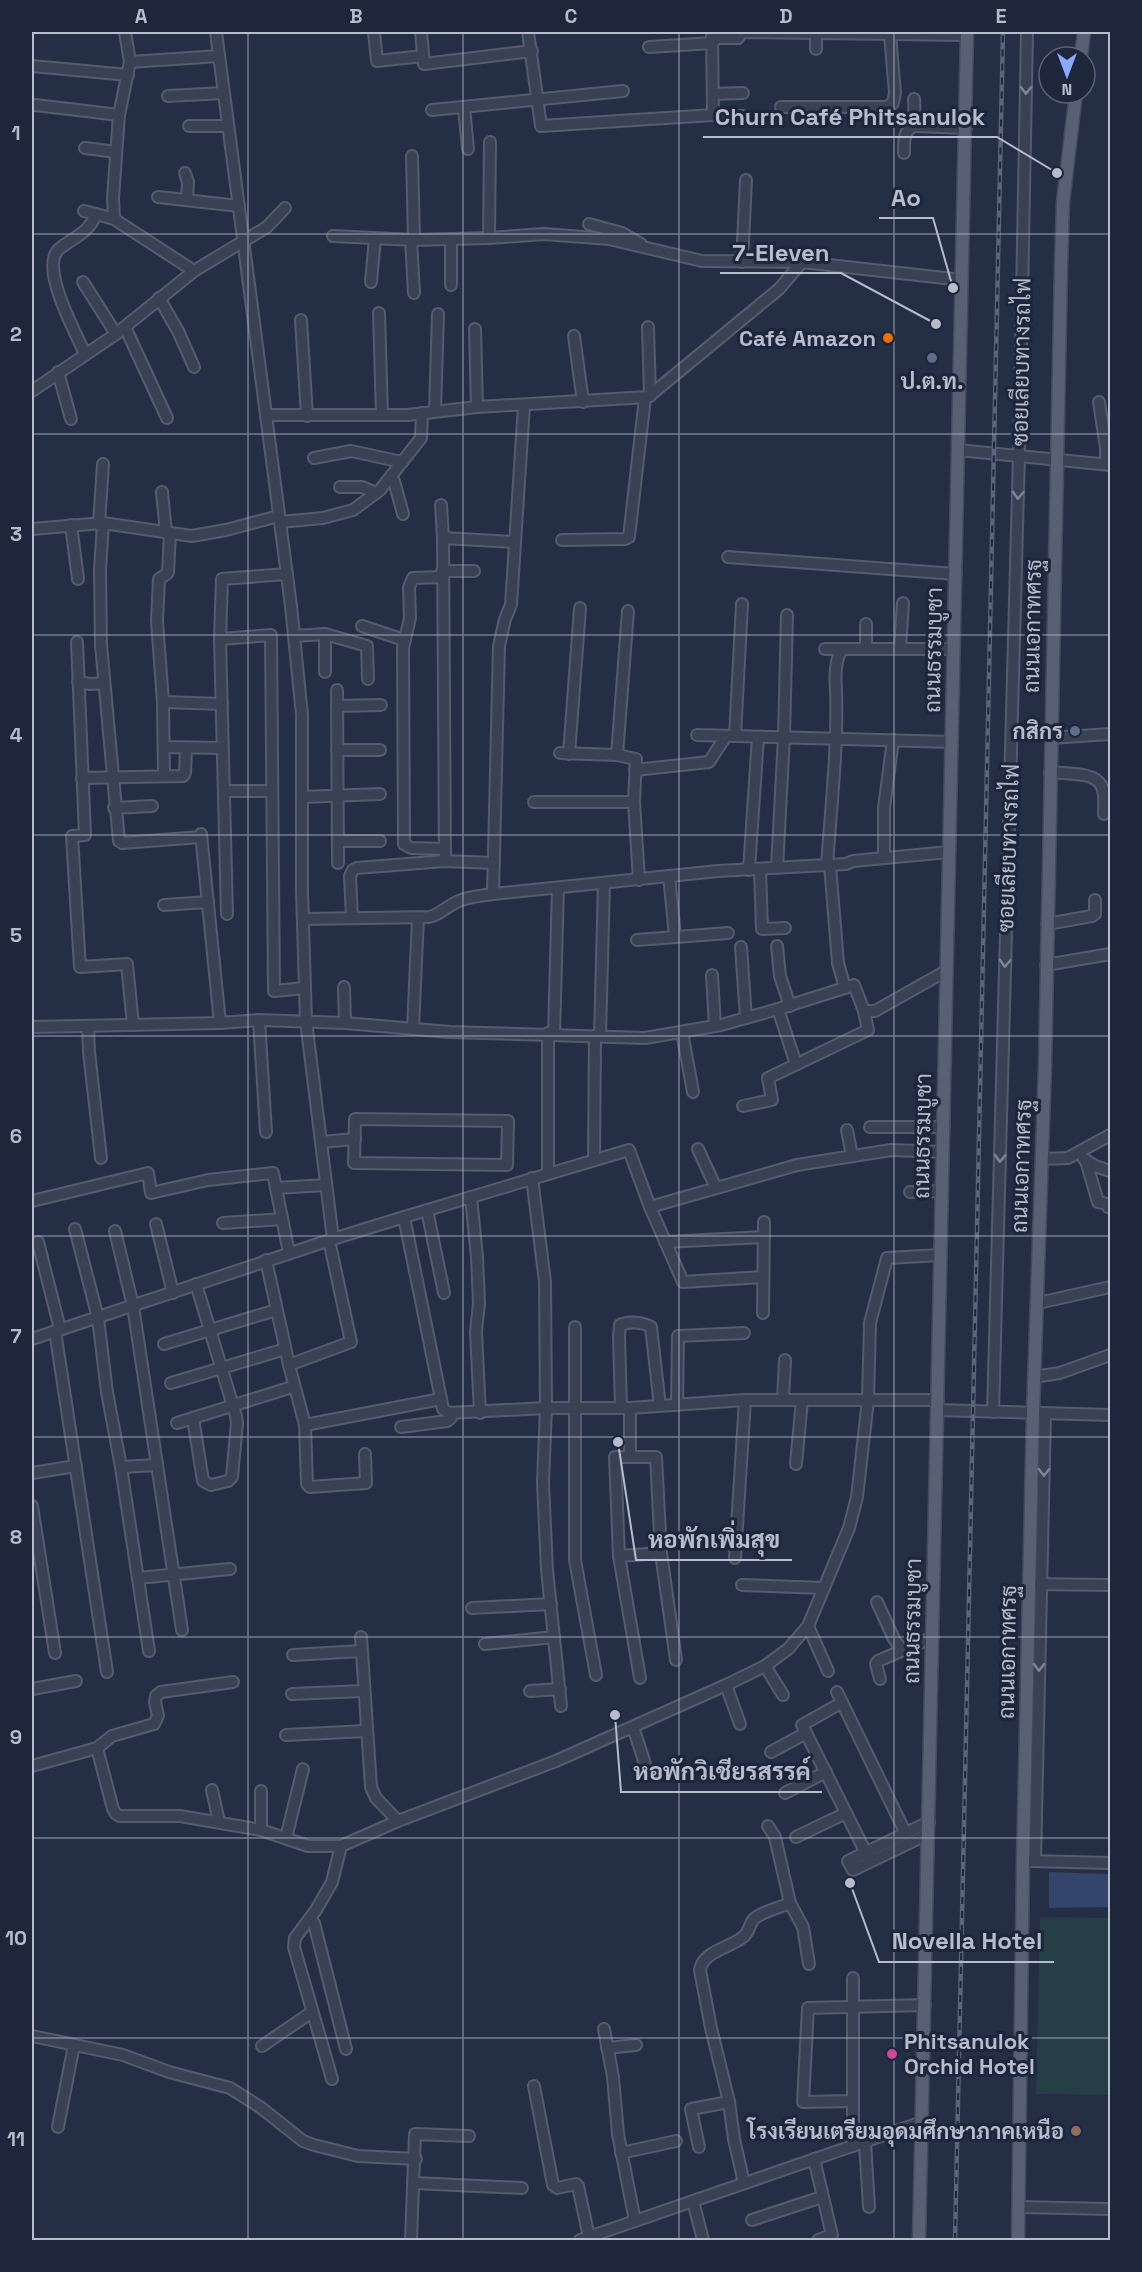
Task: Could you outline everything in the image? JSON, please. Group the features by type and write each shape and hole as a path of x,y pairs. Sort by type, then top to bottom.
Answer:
{"main road":[{"name":"ถนนธรรมบูชา","path":"919,2241 967,33"},
{"name":"ถนนเอกาทศรฐ","path":"1018,2241 1039,1413 1035,1377 1042,1159 1063,202 1075,105"}],"street":[{"path":"114,219 113,198 119,115 130,62 125,32"},
{"path":"216,32 294,636 302,715 306,1021 331,1240 351,1342 289,1365"},
{"path":"374,32 376,61 423,56"},
{"path":"421,32 424,64 532,51"},
{"path":"528,32 541,126 713,115 718,117 743,116"},
{"path":"649,47 712,38 738,38 742,32 967,33"},
{"name":"ซอยเลียบทางรถไฟ","path":"993,1412 1019,455 1027,32"},
{"path":"816,33 816,49"},
{"path":"781,107 887,107 891,105 895,93 891,34"},
{"path":"712,38 713,115"},
{"path":"130,62 219,56"},
{"path":"32,66 128,75"},
{"path":"432,110 623,91"},
{"path":"168,96 224,93"},
{"path":"712,94 743,93"},
{"path":"914,99 915,126"},
{"path":"35,105 119,115"},
{"path":"464,107 468,149"},
{"path":"189,126 228,126"},
{"path":"904,153 906,134 910,128 915,126 966,128"},
{"path":"489,238 490,142"},
{"path":"85,148 117,152"},
{"path":"412,156 414,293"},
{"path":"185,173 188,182 187,199"},
{"path":"742,262 746,180"},
{"path":"158,197 239,206"},
{"path":"32,391 120,330 194,271 243,239 267,227 285,208"},
{"path":"84,211 114,219 194,271"},
{"path":"85,354 55,284 52,264 54,255 87,231 96,214"},
{"path":"589,224 632,237 646,248"},
{"path":"333,236 451,239 544,234 609,239 702,261 802,262 962,280"},
{"path":"371,282 375,238"},
{"path":"451,239 451,285"},
{"path":"266,415 382,415 647,397 779,289 802,262"},
{"path":"83,282 120,330 166,418"},
{"path":"159,298 178,331 194,368"},
{"path":"379,313 382,415"},
{"path":"435,411 438,314"},
{"path":"301,320 307,416"},
{"path":"562,540 625,539 629,537 647,397 648,327"},
{"path":"475,329 477,407"},
{"path":"574,336 583,402"},
{"path":"58,372 71,419"},
{"path":"958,450 1108,464 1099,402"},
{"path":"493,894 499,646 505,619 511,605 524,405"},
{"path":"32,529 101,524 192,536 280,519 323,518 353,510 376,493 421,438 422,413"},
{"path":"314,458 351,451 402,462"},
{"path":"103,464 100,570 101,645 116,831 122,843 201,836 220,1023"},
{"path":"391,476 404,514"},
{"path":"340,487 356,486 376,493"},
{"path":"162,492 168,533 168,573 159,579 157,621 163,702 164,776"},
{"path":"441,505 445,672 445,861"},
{"path":"71,525 78,579"},
{"path":"443,538 515,542"},
{"path":"728,557 956,574"},
{"path":"445,849 411,848 404,844 403,648 410,618 410,581 413,578 474,571"},
{"path":"211,577 222,579 287,574"},
{"path":"222,579 220,639 227,914"},
{"path":"900,649 903,603"},
{"path":"635,770 709,762 731,736 742,604"},
{"path":"580,608 564,754 617,755 636,759 634,802 639,880"},
{"path":"617,755 628,611"},
{"path":"777,868 784,737 787,615"},
{"path":"866,624 866,649"},
{"path":"362,626 404,640"},
{"path":"294,636 324,634 367,646 368,679"},
{"path":"324,634 325,672"},
{"path":"220,639 271,635 274,992 305,988"},
{"path":"77,642 85,835 72,836 80,967 128,964 134,1025"},
{"path":"825,649 954,649"},
{"path":"843,649 839,655 836,679 829,865 838,963 845,988"},
{"path":"78,682 104,683"},
{"path":"336,690 338,863"},
{"path":"163,702 222,704"},
{"path":"337,706 381,705"},
{"path":"1051,738 1110,734"},
{"path":"697,735 952,742"},
{"path":"758,736 754,869 762,929 785,928"},
{"path":"884,858 884,808 893,740"},
{"path":"164,747 222,748"},
{"path":"82,778 183,776 186,748"},
{"path":"337,750 380,750"},
{"path":"1050,772 1087,776 1096,780 1101,785 1104,794 1104,814"},
{"path":"224,791 272,791"},
{"path":"302,796 380,794"},
{"path":"534,802 634,802"},
{"path":"114,808 152,806"},
{"path":"338,841 380,841"},
{"path":"303,919 418,918 436,916 448,906 462,899 493,894 669,876 829,865 949,852"},
{"path":"352,917 350,876 353,870 362,867 445,861 494,863"},
{"path":"669,876 675,936"},
{"path":"594,1159 604,883"},
{"path":"548,1174 551,1034 558,888"},
{"path":"1047,924 1092,916 1095,914 1095,900"},
{"path":"164,905 208,903"},
{"path":"413,1029 418,918"},
{"path":"637,940 728,933"},
{"path":"777,946 780,976 790,1006"},
{"path":"741,947 746,1018"},
{"path":"1046,965 1110,954"},
{"path":"864,1011 875,1011 946,971"},
{"path":"712,975 715,1026"},
{"path":"32,1027 259,1020 345,1023 450,1032 645,1038 715,1026 790,1006 854,985 864,1011 868,1030 768,1078 772,1100 743,1106"},
{"path":"344,987 345,1023"},
{"path":"778,1009 796,1064"},
{"path":"259,1020 266,1132"},
{"path":"88,1027 101,1158"},
{"path":"682,1032 693,1092"},
{"path":"355,1119 508,1121 507,1165 354,1162 355,1138 355,1119"},
{"path":"870,1127 944,1126"},
{"path":"847,1130 852,1156"},
{"path":"1042,1159 1068,1158 1110,1135"},
{"path":"321,1142 355,1138"},
{"path":"698,1149 716,1188"},
{"path":"32,1339 266,1260 629,1150 650,1207 683,1282 764,1277"},
{"path":"650,1207 797,1165 891,1150 943,1152"},
{"path":"1076,1154 1110,1171"},
{"path":"1086,1161 1098,1202 1107,1203 1108,1207"},
{"path":"32,1201 148,1173 151,1194 208,1180 273,1173 289,1253"},
{"path":"532,1178 545,1282 546,1408 543,1483 547,1570 561,1706"},
{"path":"276,1188 326,1185"},
{"path":"910,1192 942,1191"},
{"path":"471,1197 479,1303 476,1332 480,1413"},
{"path":"427,1210 444,1293"},
{"path":"404,1217 443,1408 452,1413 546,1408 626,1408 745,1400 868,1400 993,1412 1110,1415"},
{"path":"223,1223 282,1219"},
{"path":"763,1313 764,1222"},
{"path":"156,1224 172,1293"},
{"path":"75,1228 98,1318 107,1392 121,1467 149,1651"},
{"path":"115,1231 133,1306 182,1630"},
{"path":"665,1242 764,1237"},
{"path":"38,1242 58,1330 107,1672"},
{"path":"97,1748 116,1814 120,1816 180,1816 261,1830 308,1846 341,1846 398,1821 556,1761 765,1666 788,1649 808,1626 849,1528 857,1497 868,1400 870,1323 887,1258 941,1255"},
{"path":"266,1260 305,1425 305,1480 310,1487 366,1483 365,1454"},
{"path":"193,1418 203,1481 211,1485 228,1481 232,1477 237,1424 196,1284"},
{"path":"1038,1303 1110,1287"},
{"path":"164,1344 273,1311"},
{"path":"630,1457 619,1336 620,1325 624,1323 645,1323 651,1327 660,1406"},
{"path":"575,1327 575,1560 596,1674"},
{"path":"677,1405 678,1336 744,1334"},
{"path":"171,1383 282,1350"},
{"path":"1035,1377 1060,1373 1110,1355"},
{"path":"783,1400 785,1360"},
{"path":"177,1424 289,1388"},
{"path":"305,1425 441,1399"},
{"path":"735,1558 745,1400"},
{"path":"796,1464 802,1400"},
{"path":"401,1427 447,1422 452,1413"},
{"path":"640,1678 619,1556 615,1457 656,1456 661,1553 676,1660"},
{"path":"121,1467 157,1465"},
{"path":"32,1473 76,1466"},
{"path":"32,1506 55,1653"},
{"path":"619,1556 661,1553"},
{"path":"138,1578 230,1569"},
{"path":"1035,1584 1110,1585"},
{"path":"742,1586 824,1588"},
{"path":"877,1602 894,1639 902,1650"},
{"path":"472,1608 551,1604"},
{"path":"808,1626 828,1671"},
{"path":"880,1679 877,1662 933,1637"},
{"path":"360,1638 371,1787 376,1798 398,1821"},
{"path":"485,1644 554,1638"},
{"path":"293,1655 361,1651"},
{"path":"765,1666 783,1695"},
{"path":"32,1689 76,1681"},
{"path":"32,1767 97,1748 112,1736 154,1725 158,1716 156,1696 161,1692 233,1682"},
{"path":"726,1685 740,1724"},
{"path":"530,1691 560,1689"},
{"path":"292,1694 363,1691"},
{"path":"837,1692 906,1834"},
{"path":"841,1703 802,1725 866,1853"},
{"path":"633,1727 646,1767"},
{"path":"286,1735 366,1731"},
{"path":"771,1752 806,1733"},
{"path":"286,1838 303,1769"},
{"path":"785,1793 826,1772"},
{"path":"212,1790 219,1822"},
{"path":"261,1791 261,1830"},
{"path":"796,1838 846,1813"},
{"path":"768,1826 776,1837 790,1904 803,1927 809,1964"},
{"path":"928,1828 853,1870 848,1861 906,1834 928,1828"},
{"path":"332,2079 294,1947 295,1938 332,1882 341,1846"},
{"path":"1029,1861 1110,1863"},
{"path":"744,2183 734,2139 729,2102 699,1970 701,1963 708,1957 745,1936 753,1920 758,1916 790,1904"},
{"path":"310,1918 314,1923 346,2049"},
{"path":"853,1978 853,2146"},
{"path":"852,2101 803,2102 808,2008 925,2005"},
{"path":"262,2046 312,2012"},
{"path":"604,2029 621,2153 635,2221"},
{"path":"32,2036 123,2055 169,2072 230,2088 260,2107 303,2141 314,2145 358,2156 416,2159"},
{"path":"58,2127 74,2045"},
{"path":"608,2048 636,2045"},
{"path":"534,2086 553,2186 557,2188 578,2186 584,2239 603,2237 635,2221 922,2122"},
{"path":"699,2147 691,2109 729,2102"},
{"path":"411,2241 416,2134 468,2136"},
{"path":"621,2153 676,2141"},
{"path":"866,2142 869,2207"},
{"path":"814,2159 831,2235 818,2241"},
{"path":"414,2183 522,2188"},
{"path":"752,2220 822,2197"},
{"path":"693,2201 704,2241"},
{"path":"1019,2207 1110,2209"}],"shaded area":[{"path":"1040,1917 1110,1918 1110,2095 1036,2094"}],"water":[{"path":"1049,1872 1110,1874 1110,1907 1049,1908"}],"railway":[{"path":"955,2240 1003,32"}],"place":[{"name":"Churn Café Phitsanulok","path":"1057,173"},
{"name":"Ao","path":"953,288"},
{"name":"7-Eleven","path":"936,324"},
{"name":"Café Amazon","path":"888,338"},
{"name":"ป.ต.ท.","path":"932,358"},
{"name":"กสิกร","path":"1075,731"},
{"name":"หอพักเพิ่มสุข","path":"618,1442"},
{"name":"หอพักวิเชียรสรรค์","path":"615,1715"},
{"name":"Novella Hotel","path":"850,1883"},
{"name":"Phitsanulok Orchid Hotel","path":"892,2054"},
{"name":"โรงเรียนเตรียมอุดมศึกษาภาคเหนือ","path":"1076,2131"}]}
